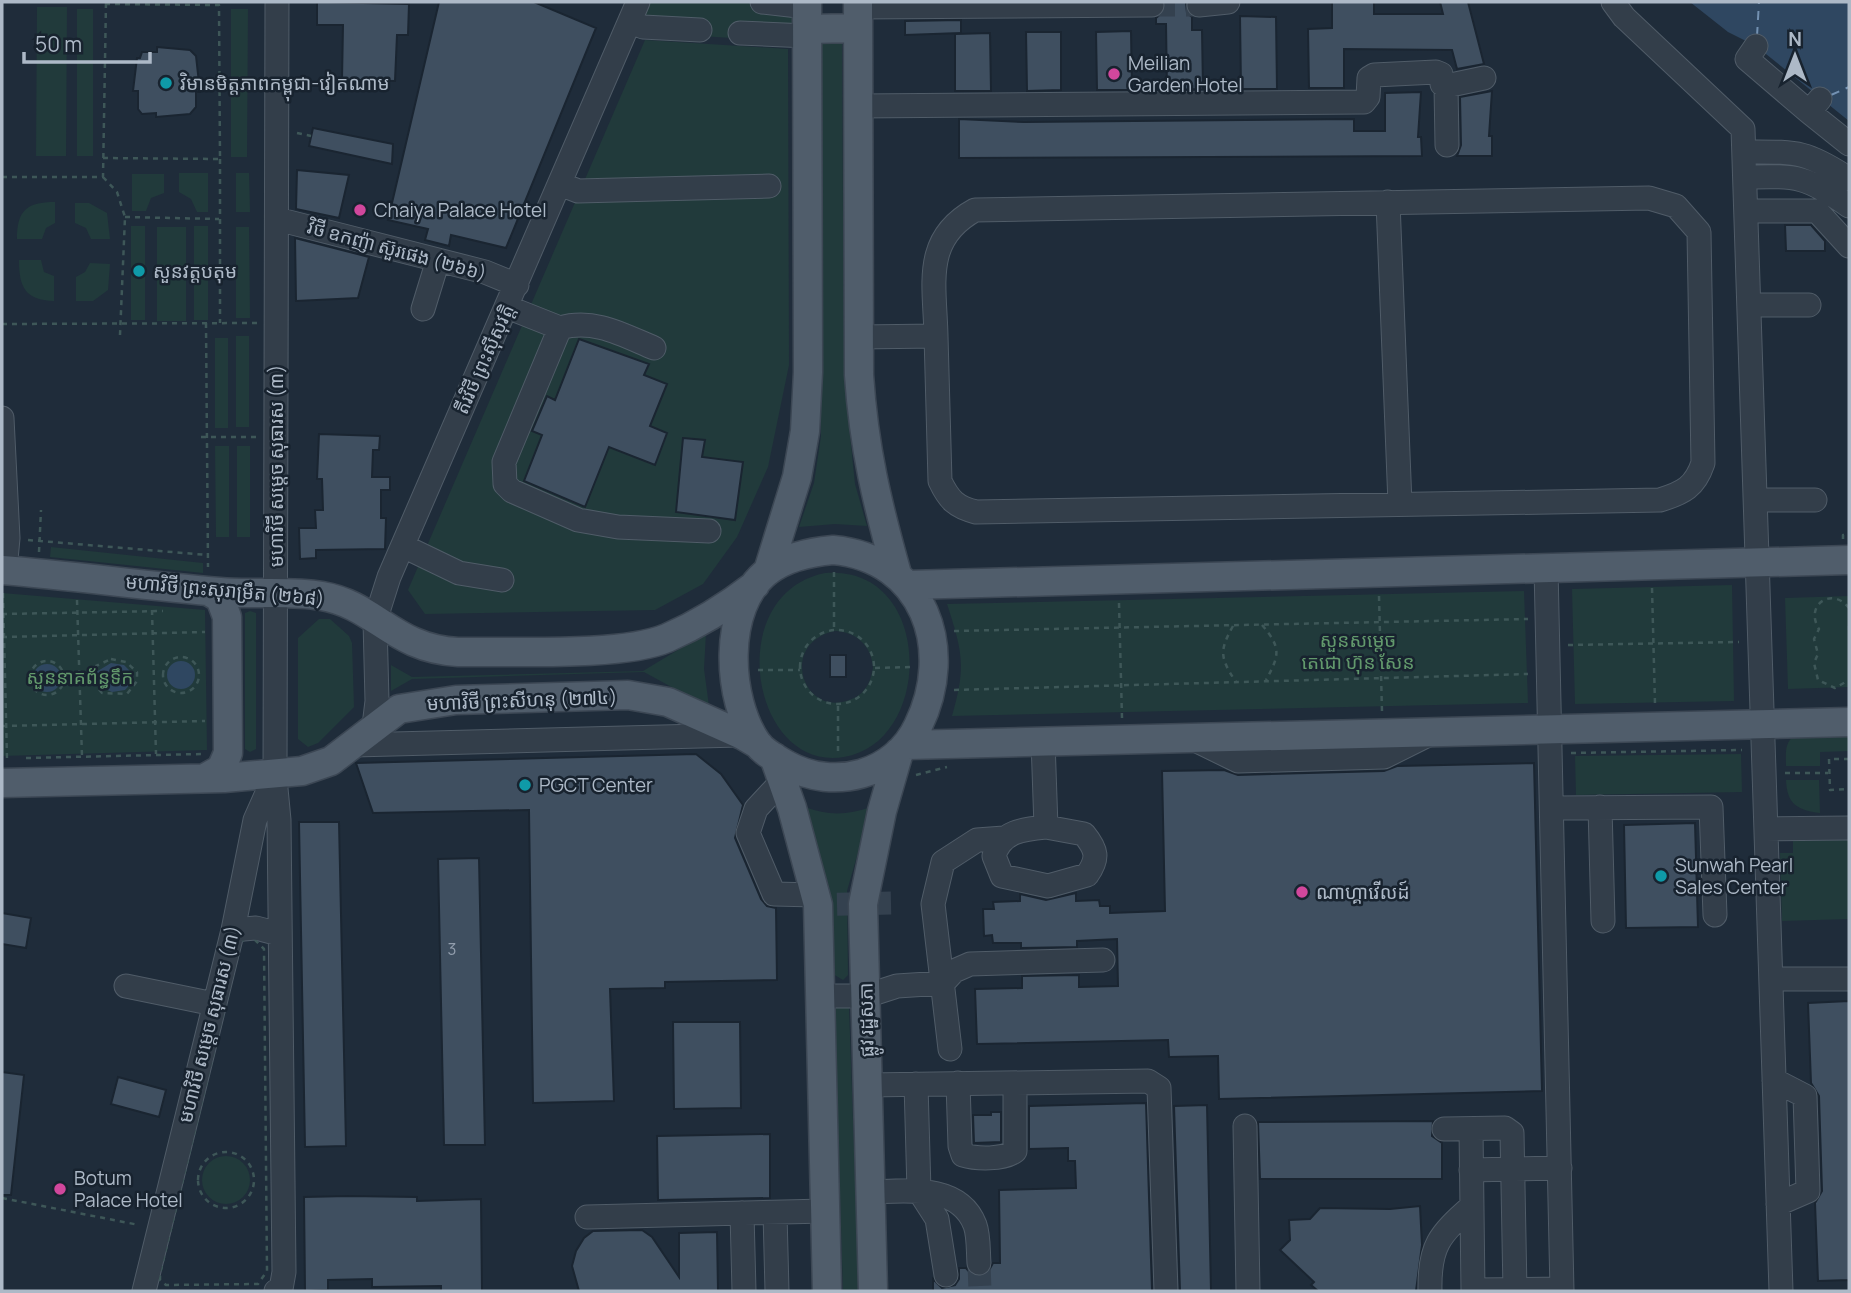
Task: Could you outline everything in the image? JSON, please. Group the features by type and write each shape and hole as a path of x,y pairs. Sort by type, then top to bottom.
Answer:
{"main road":[{"path":"827,1291 815,895 764,755 744,719 736,694 734,669 738,625 761,578 797,478 805,431 808,372 807,18 858,12 859,337 863,436 871,482 902,579 1758,563 1846,547"},
{"name":"មហាវិថី ព្រះសុរាម្រឹត (២៦៨)","path":"3,576 40,573 208,591 332,598 345,602 406,640 435,651 623,648 666,639 730,604 761,578 812,552 856,552 902,579"},
{"name":"ផ្លូវ រដ្ឋសភា","path":"873,1291 863,904 882,811 903,749 926,705 934,662 929,624 902,579"},
{"path":"207,766 221,769 228,753 227,617 220,598 208,591"},
{"name":"មហាវិថី ព្រះសីហនុ (២៧៤)","path":"2,783 207,766 275,775 302,771 331,761 399,709 432,702 628,695 667,702 793,768 839,779 862,775 903,749"},
{"path":"903,749 1043,741 1849,722"}],"street":[{"name":"មហាវិថី សម្តេច សុធារស (៣)","path":"144,1291 214,1004 239,934 254,820 275,775 277,2"},
{"path":"762,2 807,18"},
{"path":"1199,5 1227,2"},
{"path":"1613,2 1624,17 1743,129 1781,1291"},
{"path":"858,12 1144,4"},
{"path":"634,12 643,27 700,30"},
{"name":"តីរវិថី ព្រះស៊ីសុវត្តិ","path":"374,726 377,701 375,621 403,546 634,12"},
{"path":"740,33 807,18"},
{"path":"1756,46 1746,59 1815,105 1849,144"},
{"path":"858,106 1364,102 1368,97 1369,78 1374,75 1436,72 1441,74 1442,84 1446,86 1447,145"},
{"path":"1446,86 1484,78"},
{"path":"1744,146 1798,152 1818,159 1849,179"},
{"path":"1745,195 1795,176 1815,184 1849,206"},
{"path":"560,184 578,191 769,186"},
{"path":"1745,195 1812,199 1824,202 1849,220"},
{"path":"1745,195 1817,211 1849,246"},
{"path":"1649,198 1676,206 1699,232 1703,463 1690,488 1660,500 976,512 958,507 947,496 940,481 936,336 935,254 944,234 958,219 975,209 1649,198"},
{"path":"1388,202 1400,504"},
{"name":"វិថី ឧកញ៉ា ស៊ួរផេង (២៦៦)","path":"276,219 485,272 517,285"},
{"path":"423,309 438,260"},
{"path":"1749,305 1809,305"},
{"path":"507,307 560,328 576,323 602,327 654,348"},
{"path":"560,328 504,462 505,484 512,491 578,520 618,527 709,531"},
{"path":"859,337 936,336"},
{"path":"2,418 8,538 3,576"},
{"path":"1756,500 1815,500"},
{"path":"403,546 459,573 502,580"},
{"path":"1471,1129 1473,1291 1562,1290 1546,568"},
{"path":"1043,741 1046,827"},
{"path":"354,746 764,755 748,833 774,894 815,895"},
{"path":"275,775 279,820 284,1272 281,1289 276,1291"},
{"path":"1600,807 1603,921"},
{"path":"1552,808 1711,807 1715,915"},
{"path":"950,1049 943,982 938,965 933,904 943,862 977,840 1004,838 1021,830 1046,827 1084,834 1097,854 1096,863 1087,875 1048,886 1002,876 994,856 1004,838"},
{"path":"1766,830 1849,828"},
{"path":"239,934 256,928 279,934"},
{"path":"820,996 866,996 897,986 943,982 954,971 970,964 1103,960"},
{"path":"1771,979 1849,979"},
{"path":"126,986 214,1004"},
{"path":"868,1085 1149,1081 1159,1088 1167,1291"},
{"path":"958,1083 960,1146 963,1155 971,1157 1010,1156 1015,1151 1014,1083"},
{"path":"916,1084 919,1191 937,1219 946,1255 946,1275"},
{"path":"1245,1126 1248,1291"},
{"path":"1444,1129 1510,1129 1514,1169 1515,1290"},
{"path":"1471,1170 1560,1168"},
{"path":"870,1192 919,1191 940,1194 958,1204 974,1224 979,1263"},
{"path":"1430,1291 1431,1258 1437,1242 1472,1206"},
{"path":"587,1217 825,1212"},
{"path":"741,1213 744,1291"},
{"path":"775,1213 777,1291"}],"path":[{"path":"120,335 125,217 117,192 103,177 106,3 219,3 220,323"},
{"path":"103,158 220,159"},
{"path":"2,177 103,177"},
{"path":"125,217 220,219"},
{"path":"206,323 208,591"},
{"path":"2,324 276,323"},
{"path":"201,437 276,436"},
{"path":"40,573 41,510"},
{"path":"1846,547 1849,534"},
{"path":"8,538 208,555"},
{"path":"834,569 834,630"},
{"path":"824,570 843,569"},
{"path":"2,759 7,759 4,726 3,576"},
{"path":"1652,582 1655,708"},
{"path":"1379,589 1382,712"},
{"path":"1119,596 1122,718"},
{"path":"77,597 82,757"},
{"path":"1849,608 1843,600 1833,597 1822,600 1814,610 1814,620 1819,629 1814,639 1818,654 1814,663 1818,680 1835,688 1849,680"},
{"path":"151,603 156,755"},
{"path":"954,639 951,631 1530,620 1530,608"},
{"path":"3,614 165,611"},
{"path":"1262,625 1275,640 1277,660 1265,682"},
{"path":"1233,626 1223,644 1223,663 1236,682"},
{"path":"1568,645 1739,642 1738,629"},
{"path":"834,630 856,635 865,643 875,668 865,691 857,698 838,704 816,697 803,680 800,670 802,656 810,643 834,630"},
{"path":"3,637 209,632"},
{"path":"181,657 196,663 200,675 195,688 184,693 168,688 163,676 169,661 181,657"},
{"path":"111,659 126,662 138,676 134,688 119,696 103,693 92,681 96,666 111,659"},
{"path":"913,678 914,659"},
{"path":"45,660 57,663 65,676 62,687 53,695 35,691 30,678 34,667 45,660"},
{"path":"755,662 756,681"},
{"path":"756,670 800,670"},
{"path":"954,690 1532,674"},
{"path":"951,701 956,683"},
{"path":"838,704 838,762"},
{"path":"4,726 209,721"},
{"path":"20,759 156,755 207,766"},
{"path":"1849,759 1829,759 1830,790 1849,789"},
{"path":"1782,773 1829,773"},
{"path":"239,934 261,943 264,949 267,1271 258,1284 166,1284 160,1280 160,1274 240,944 239,934"},
{"path":"219,1153 239,1155 251,1167 254,1176 251,1194 240,1205 231,1208 211,1204 200,1192 198,1183 201,1166 219,1153"},
{"path":"2,1198 160,1229"}],"green space":[{"path":"648,2 796,2 796,42 636,32"},
{"path":"37,7 67,7 66,156 36,156"},
{"path":"77,9 93,9 93,156 77,156"},
{"path":"231,9 248,9 247,157 231,157"},
{"path":"645,40 788,49 789,365 768,467 737,537 703,584 655,610 425,614 408,590"},
{"path":"842,43 844,377 855,484 867,526 835,524 799,527 814,483 821,436 821,44"},
{"path":"179,173 208,173 208,212 197,212 191,199 179,192"},
{"path":"236,173 249,173 250,212 236,212"},
{"path":"132,174 164,174 164,193 151,198 146,211 132,211"},
{"path":"55,202 55,223 46,228 42,239 17,239 19,221 26,210 37,204"},
{"path":"75,203 89,203 107,213 110,239 91,239 86,228 75,223"},
{"path":"131,226 145,226 145,320 131,320"},
{"path":"194,226 208,226 208,320 194,320"},
{"path":"157,227 186,227 186,321 157,321"},
{"path":"236,227 249,227 250,318 236,318"},
{"path":"19,260 41,260 44,272 54,276 54,301 30,295 22,285"},
{"path":"90,263 110,264 108,290 93,301 76,301 76,277 85,272"},
{"path":"236,336 249,336 249,427 236,427"},
{"path":"215,338 228,338 228,428 215,428"},
{"path":"215,446 229,446 229,537 216,537"},
{"path":"237,446 250,446 250,537 237,537"},
{"path":"51,547 203,563 203,573 50,557"},
{"path":"825,573 861,578 887,596 903,623 910,656 907,690 895,721 874,744 844,757 812,755 787,738 770,711 761,679 761,645 771,613 792,588","holes":["835,631 856,637 866,646 873,667 869,683 859,695 833,703 819,698 809,689 803,677 802,663 807,649 817,638"]},
{"path":"1732,585 1734,701 1575,704 1572,589"},
{"name":"សួនសម្តេច តេជោ ហ៊ុន សែន","path":"1524,591 1528,703 952,716 961,660 947,604"},
{"name":"សួននាគព័ន្ធទឹក","path":"2,593 205,610 207,750 2,756"},
{"path":"1849,596 1849,687 1788,689 1785,598"},
{"path":"245,613 256,613 256,749 250,752 245,749"},
{"path":"319,619 330,619 349,636 352,643 354,707 318,743 308,747 298,739 298,638"},
{"path":"706,633 704,669 709,706 704,710 677,690 644,672 412,679 391,691 391,665 412,677 643,671"},
{"path":"1849,734 1849,751 1820,752 1820,766 1786,766 1787,746 1794,736"},
{"path":"1741,754 1742,792 1576,795 1575,756"},
{"path":"1786,780 1819,780 1820,813 1799,808 1788,795"},
{"path":"805,807 838,813 871,807 847,891 848,975 843,980 833,974 830,891"},
{"path":"1849,840 1849,919 1782,921 1780,853 1793,853 1793,841"},
{"path":"834,1006 849,1007 859,1291 843,1291"},
{"path":"226,1156 243,1163 250,1180 243,1197 226,1204 209,1197 202,1180 209,1163"}],"water":[{"path":"1690,2 1849,2 1849,121 1756,46 1728,32"},
{"path":"181,661 191,665 195,675 191,685 181,689 171,685 167,675 171,665"},
{"path":"111,663 124,665 133,674 134,680 125,690 112,692 98,686 96,672"},
{"path":"47,664 57,668 61,678 57,688 47,692 37,688 33,678 37,668"}],"building":[{"path":"317,2 409,4 408,35 397,35 395,81 342,80 343,25 317,25"},
{"path":"439,2 534,2 596,28 506,248 451,235 449,246 425,240 428,229 388,220"},
{"path":"1165,2 1186,2 1187,13 1192,17 1192,30 1202,30 1203,89 1167,90 1166,24 1156,24 1156,18 1164,11"},
{"path":"1332,2 1374,2 1374,14 1443,14 1440,2 1468,2 1484,64 1457,69 1452,50 1344,49 1344,88 1309,88 1308,29 1332,28"},
{"path":"1240,16 1276,17 1277,89 1241,89"},
{"path":"961,20 961,33 905,35 905,21"},
{"path":"1131,31 1132,90 1097,90 1096,32"},
{"path":"1026,32 1061,32 1061,90 1027,91"},
{"path":"990,33 991,91 955,91 955,34"},
{"name":"វិមានមិត្តភាពកម្ពុជា-វៀតណាម","path":"157,47 190,50 196,56 200,92 196,92 196,107 190,114 156,117 156,113 142,114 138,109 138,91 133,91 137,58 140,58 142,52 157,52"},
{"path":"1492,91 1489,136 1492,136 1492,156 1457,156 1461,145 1460,97"},
{"path":"1421,92 1418,137 1421,137 1422,156 959,158 959,119 1024,122 1354,119 1354,131 1385,131 1385,93"},
{"path":"313,128 393,144 392,164 309,146"},
{"path":"297,170 349,175 339,218 296,209"},
{"path":"1785,225 1811,225 1825,241 1825,251 1786,251"},
{"path":"295,238 369,257 358,298 296,301"},
{"path":"579,339 649,364 644,375 667,384 650,426 667,433 655,465 609,447 585,507 524,481 542,435 532,431 547,396 555,400"},
{"path":"319,434 380,436 379,450 373,450 372,477 390,477 390,490 381,490 381,518 386,518 385,549 316,550 316,558 300,559 299,528 316,528 315,510 323,510 322,479 317,479"},
{"path":"683,438 705,440 702,457 743,462 735,520 676,512"},
{"path":"830,655 846,655 846,677 830,677"},
{"path":"696,754 721,774 743,805 735,838 761,899 767,906 776,908 777,980 665,982 665,988 610,989 614,1101 533,1103 529,810 373,813 356,763"},
{"path":"1534,763 1542,1091 1219,1099 1218,1056 1169,1057 1168,1040 977,1044 975,989 1022,988 1022,976 1079,975 1079,987 1118,986 1117,939 1077,941 1077,947 1021,948 1021,943 993,943 992,935 984,936 983,909 994,909 993,902 1020,901 1020,894 1046,900 1076,893 1076,901 1099,900 1100,906 1110,906 1110,913 1165,911 1162,771 1224,770 1238,775 1384,771 1397,766"},
{"path":"299,822 339,822 346,1146 305,1147"},
{"name":"Sunwah Pearl Sales Center","path":"1695,823 1698,927 1626,928 1624,825"},
{"path":"479,858 485,1145 444,1145 438,859"},
{"path":"2,913 31,918 26,948 2,944"},
{"path":"1849,1001 1849,1280 1818,1281 1815,1203 1822,1191 1819,1096 1811,1083 1808,1003"},
{"path":"673,1022 740,1022 741,1108 674,1109"},
{"path":"2,1072 24,1075 11,1195 2,1195"},
{"path":"118,1077 166,1090 159,1117 111,1104"},
{"path":"1146,1103 1152,1291 933,1291 933,1279 942,1288 955,1285 959,1279 959,1268 966,1268 972,1275 981,1277 987,1274 993,1263 1000,1263 999,1190 1076,1188 1075,1161 1068,1161 1068,1148 1029,1149 1029,1106"},
{"path":"1207,1105 1211,1291 1180,1291 1174,1106"},
{"path":"991,1112 1001,1112 1001,1142 974,1143 973,1115 991,1115"},
{"path":"1433,1121 1432,1136 1442,1143 1442,1179 1260,1179 1258,1122"},
{"path":"770,1134 770,1198 658,1200 657,1136"},
{"path":"304,1197 417,1197 417,1201 481,1199 482,1291 441,1291 441,1286 372,1287 372,1279 328,1280 328,1290 305,1291"},
{"path":"1420,1206 1422,1245 1416,1291 1318,1291 1311,1285 1314,1282 1280,1250 1290,1240 1289,1220 1310,1219 1320,1208 1390,1209"},
{"path":"642,1230 652,1237 679,1277 679,1233 717,1232 718,1291 579,1291 572,1266 576,1251 584,1238 593,1231"}],"ferry route":[{"path":"1757,36 1759,2"},
{"path":"1831,95 1849,87"}],"tunnel":[{"path":"1152,5 1199,5"},
{"path":"803,905 891,903"},
{"path":"979,1263 980,1291"}],"place":[{"name":"Meilian Garden Hotel","path":"1114,74"},
{"name":"វិមានមិត្តភាពកម្ពុជា-វៀតណាម","path":"166,83"},
{"name":"Chaiya Palace Hotel","path":"360,210"},
{"name":"សួនវត្តបតុម","path":"139,271"},
{"name":"PGCT Center","path":"525,785"},
{"name":"Sunwah Pearl Sales Center","path":"1661,876"},
{"name":"ណាហ្គាវើលដ៍","path":"1302,892"},
{"name":"Botum Palace Hotel","path":"60,1189"}]}
